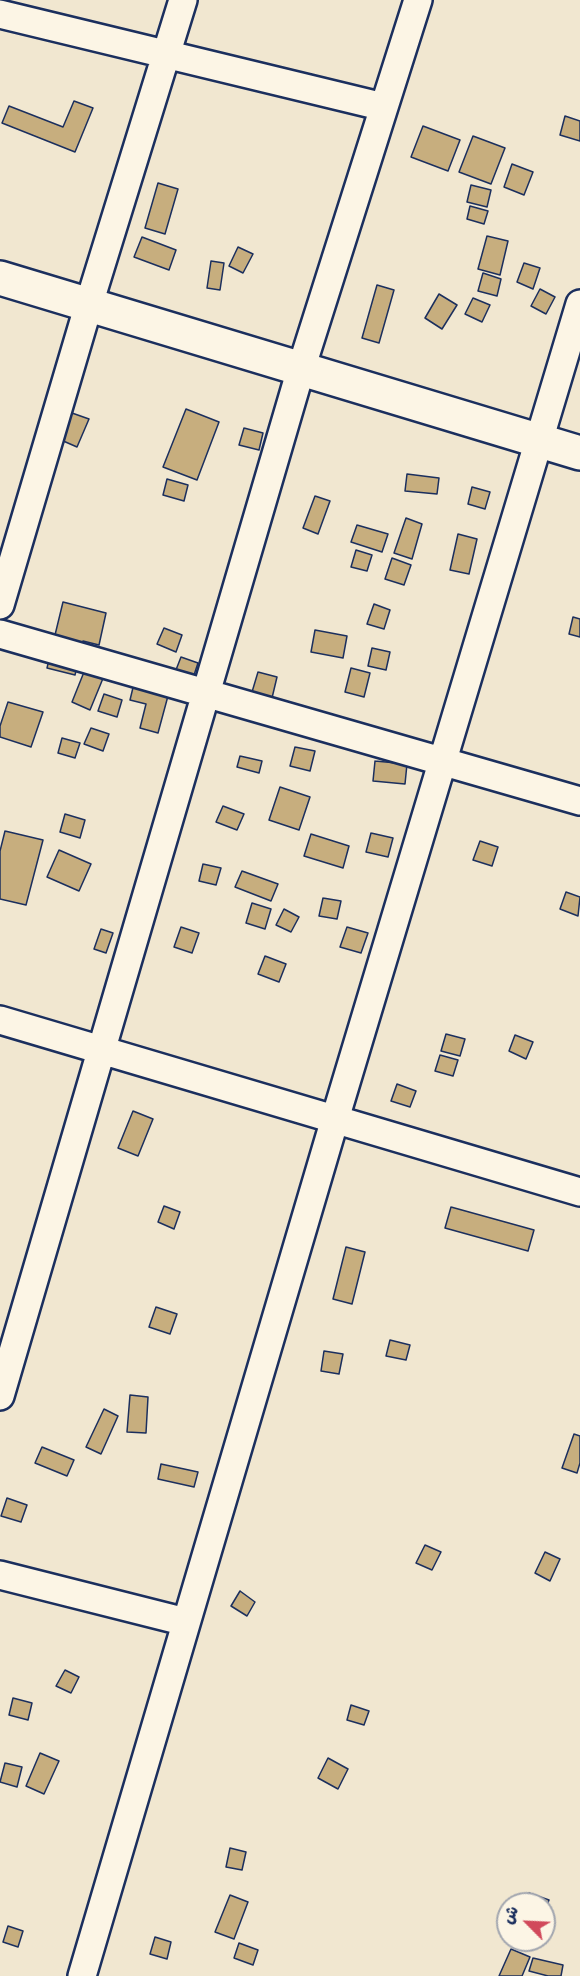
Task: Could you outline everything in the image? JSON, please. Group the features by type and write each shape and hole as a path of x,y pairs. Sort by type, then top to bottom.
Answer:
{"street":[{"path":"0,605 89,304 183,0"},
{"path":"0,1396 301,369 418,0"},
{"path":"0,14 384,107"},
{"path":"0,278 580,453"},
{"path":"82,1976 335,1119 580,304"},
{"path":"0,634 580,801"},
{"path":"0,1020 580,1192"},
{"path":"0,1575 186,1622"}],"building":[{"path":"74,101 93,108 75,152 2,123 9,106 63,127"},
{"path":"565,116 580,121 580,141 560,135"},
{"path":"423,126 460,140 448,171 411,157"},
{"path":"473,136 505,148 491,184 459,172"},
{"path":"512,164 533,172 524,195 504,187"},
{"path":"158,183 178,189 165,234 145,228"},
{"path":"471,185 491,190 487,207 467,202"},
{"path":"470,206 488,211 484,224 467,219"},
{"path":"487,236 508,241 500,275 478,269"},
{"path":"142,237 176,250 169,270 134,257"},
{"path":"238,247 253,254 243,273 229,266"},
{"path":"211,261 224,263 220,290 207,288"},
{"path":"524,263 540,268 533,289 517,282"},
{"path":"483,273 501,279 497,296 478,291"},
{"path":"377,285 394,290 379,343 362,338"},
{"path":"540,289 555,297 546,314 531,306"},
{"path":"439,294 457,305 442,329 425,318"},
{"path":"473,298 490,305 482,322 465,314"},
{"path":"186,409 219,422 197,480 163,467"},
{"path":"72,413 89,419 77,447 61,440"},
{"path":"244,428 263,433 259,450 239,445"},
{"path":"407,474 439,478 437,494 405,491"},
{"path":"167,479 188,485 184,501 163,495"},
{"path":"472,487 490,492 485,509 468,504"},
{"path":"315,496 330,501 318,534 303,528"},
{"path":"406,518 422,524 412,559 394,553"},
{"path":"357,525 388,534 382,552 351,542"},
{"path":"458,534 477,539 469,574 450,570"},
{"path":"356,550 372,555 367,571 351,567"},
{"path":"392,558 411,565 404,585 385,579"},
{"path":"63,602 106,613 99,645 83,641 75,675 47,668"},
{"path":"374,604 390,610 384,629 367,624"},
{"path":"573,617 580,619 580,637 569,634"},
{"path":"164,628 182,635 176,652 157,644"},
{"path":"315,630 347,636 343,658 311,652"},
{"path":"94,647 113,654 90,710 72,702"},
{"path":"372,648 390,652 386,670 368,666"},
{"path":"181,657 198,663 192,681 174,675"},
{"path":"351,668 370,673 364,697 345,692"},
{"path":"137,671 172,681 158,733 140,728 146,704 130,700"},
{"path":"258,672 277,677 272,698 252,692"},
{"path":"104,694 122,700 117,717 98,711"},
{"path":"8,702 43,712 31,747 0,737 0,726"},
{"path":"91,728 109,734 103,751 84,744"},
{"path":"62,738 80,743 75,758 58,753"},
{"path":"295,747 315,751 310,771 290,766"},
{"path":"240,756 262,761 259,773 237,767"},
{"path":"375,761 407,764 405,784 373,781"},
{"path":"280,787 310,797 299,830 269,820"},
{"path":"223,806 244,814 237,830 216,822"},
{"path":"65,814 85,820 80,838 60,832"},
{"path":"5,831 43,840 26,905 0,899 0,851"},
{"path":"371,833 393,838 388,857 366,852"},
{"path":"311,834 349,846 343,868 304,856"},
{"path":"480,841 498,847 492,866 473,860"},
{"path":"59,850 91,864 79,891 47,877"},
{"path":"203,864 221,868 216,885 199,881"},
{"path":"242,871 278,884 271,901 235,887"},
{"path":"566,892 580,897 578,916 560,909"},
{"path":"323,898 341,901 337,919 319,916"},
{"path":"252,903 271,909 265,929 246,923"},
{"path":"284,909 299,917 291,932 276,925"},
{"path":"181,927 199,933 192,953 174,947"},
{"path":"347,927 368,933 361,953 340,947"},
{"path":"101,929 113,933 106,953 94,949"},
{"path":"265,956 286,964 279,982 258,974"},
{"path":"446,1034 465,1039 460,1056 441,1051"},
{"path":"515,1035 533,1042 526,1059 509,1051"},
{"path":"440,1055 458,1060 453,1076 435,1071"},
{"path":"397,1084 416,1091 410,1107 391,1101"},
{"path":"133,1111 153,1119 138,1156 118,1148"},
{"path":"164,1206 180,1212 174,1229 158,1222"},
{"path":"451,1207 534,1230 528,1251 445,1228"},
{"path":"346,1247 365,1252 352,1304 333,1299"},
{"path":"156,1307 177,1314 170,1334 149,1327"},
{"path":"390,1340 410,1345 406,1360 386,1356"},
{"path":"324,1351 343,1354 339,1374 321,1371"},
{"path":"130,1395 148,1397 146,1433 127,1432"},
{"path":"104,1409 118,1416 101,1454 86,1447"},
{"path":"574,1434 580,1436 580,1463 577,1473 562,1468"},
{"path":"42,1447 74,1460 67,1476 35,1463"},
{"path":"161,1464 198,1472 194,1487 158,1479"},
{"path":"7,1498 27,1505 21,1522 1,1516"},
{"path":"425,1545 441,1552 432,1570 416,1563"},
{"path":"545,1552 560,1559 550,1581 535,1573"},
{"path":"240,1591 255,1602 247,1616 231,1606"},
{"path":"65,1670 79,1677 71,1693 56,1686"},
{"path":"13,1698 32,1703 28,1720 9,1715"},
{"path":"351,1705 369,1711 364,1725 347,1720"},
{"path":"40,1753 59,1761 44,1794 26,1786"},
{"path":"328,1758 348,1769 338,1789 318,1778"},
{"path":"5,1763 22,1767 17,1787 0,1782"},
{"path":"230,1848 246,1852 242,1870 226,1867"},
{"path":"230,1895 248,1902 234,1939 215,1932"},
{"path":"8,1926 23,1931 18,1947 3,1942"},
{"path":"155,1937 171,1942 167,1959 150,1954"},
{"path":"239,1943 258,1950 253,1965 234,1958"},
{"path":"510,1952 518,1952 530,1957 522,1976 499,1976"},
{"path":"533,1958 563,1965 561,1976 548,1976 529,1971"}]}
